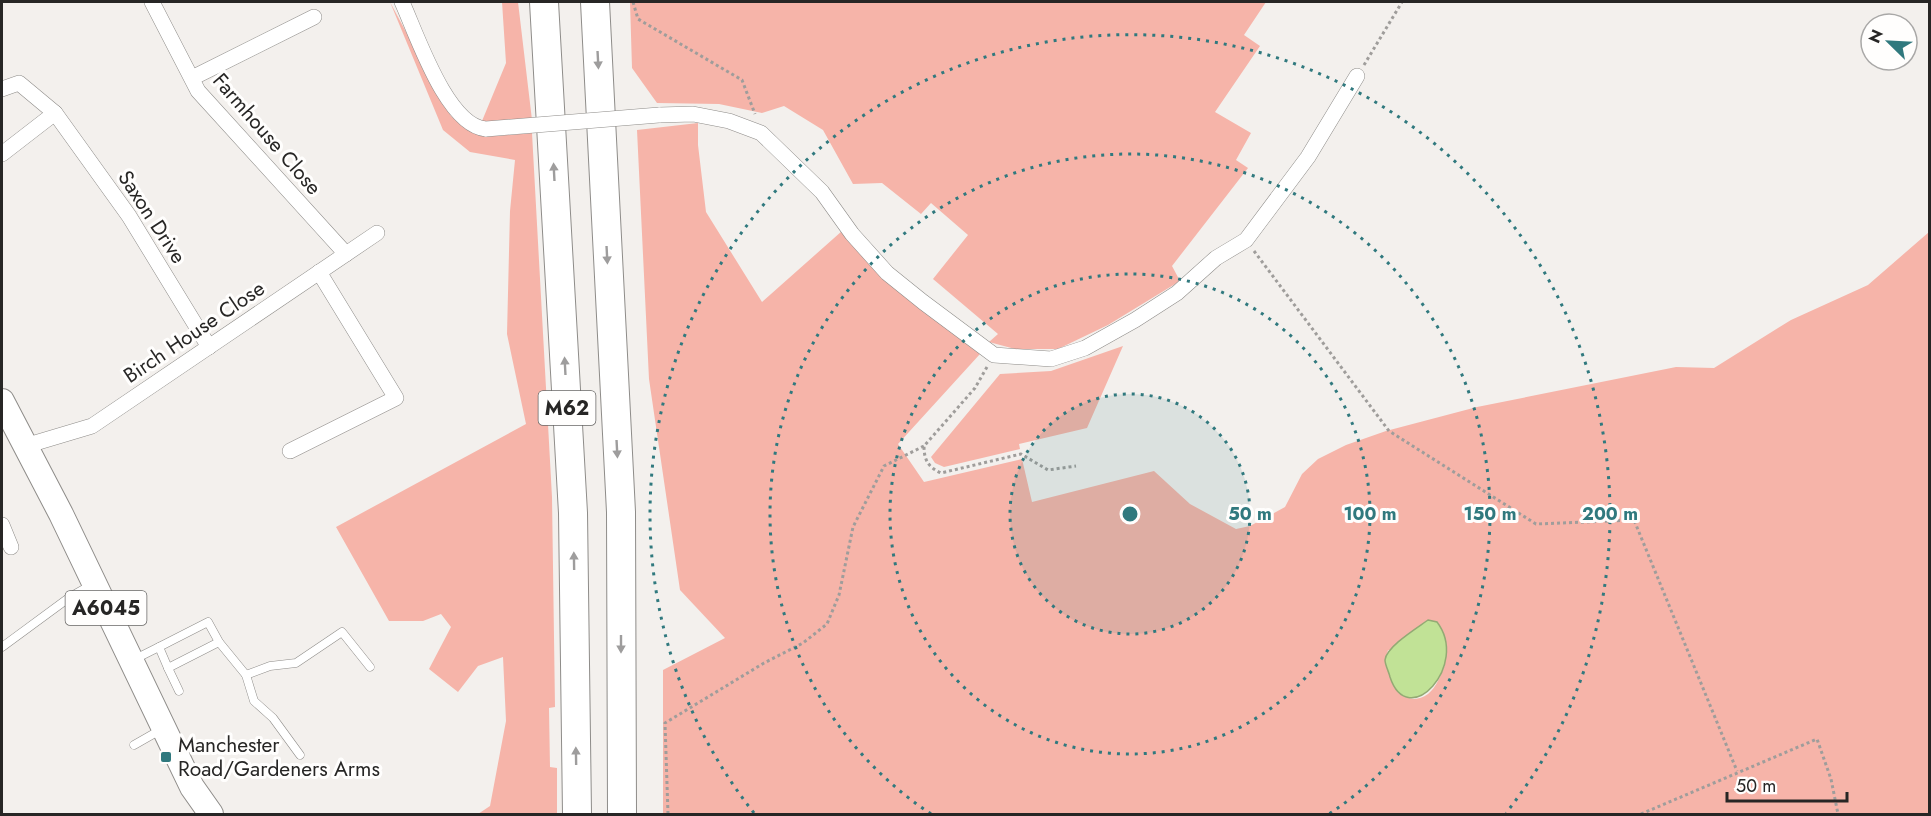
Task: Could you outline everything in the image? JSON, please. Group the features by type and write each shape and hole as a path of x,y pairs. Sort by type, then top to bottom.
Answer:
{"highway":[{"name":"M62","path":"544,2 573,513 577,814"},
{"name":"M62","path":"595,2 621,512 622,814"}],"main road":[{"name":"A6045","path":"2,401 192,787 211,814"}],"street":[{"name":"Farmhouse Close","path":"152,2 198,91 346,254"},
{"path":"402,2 450,104 468,123 486,129 693,114 729,121 761,133 822,192 852,234 887,273 994,355 1051,359 1085,348 1135,320 1177,292 1216,258 1246,240 1308,158 1357,76"},
{"path":"192,78 314,17"},
{"name":"Saxon Drive","path":"2,89 20,83 55,113 129,216 209,347"},
{"path":"2,154 55,113"},
{"name":"Birch House Close","path":"25,446 92,426 377,233"},
{"path":"290,451 396,399 320,272"},
{"path":"2,525 11,547"}],"lane":[{"path":"2,647 69,597 94,584"},
{"path":"131,661 207,622 219,642 246,675 254,701 278,723 300,755"},
{"path":"246,675 270,666 296,663 342,632 370,668"},
{"path":"168,668 219,642"},
{"path":"159,647 179,691"},
{"path":"134,745 164,728"}],"path":[{"path":"633,2 638,19 742,80 761,133"},
{"path":"1357,76 1402,2"},
{"path":"1246,240 1389,431 1536,524 1634,520 1737,771"},
{"path":"668,814 665,723 764,663 803,643 827,624 839,595 853,527 884,466 924,446 975,388 994,355"},
{"path":"924,446 924,457 931,468 941,472 1021,454 1048,470 1076,466"},
{"path":"1641,814 1737,771 1817,739 1831,779 1838,814"}],"shaded area":[{"path":"390,2 451,116 471,130 489,135 532,133 552,497 555,707 549,708 550,767 557,768 557,814 478,814 490,806 506,721 503,657 478,666 458,692 429,669 451,627 441,614 423,621 389,621 336,527 526,424 507,334 510,211 515,160 470,152 443,130"},
{"path":"502,2 518,2 532,120 486,124 482,121 506,63"},
{"path":"630,2 1266,2 1244,35 1260,46 1215,112 1251,133 1236,160 1248,168 1172,266 1180,281 1108,325 1058,349 1015,349 989,342 998,334 933,279 968,235 931,203 921,214 882,183 853,184 823,130 784,106 762,113 719,104 657,103 632,68"},
{"path":"698,123 698,145 706,212 762,302 842,231 908,296 980,354 898,444 924,482 1022,459 1032,502 1154,471 1190,504 1236,529 1250,526 1285,507 1302,474 1318,459 1346,445 1386,431 1477,407 1676,367 1714,368 1791,320 1868,285 1929,232 1929,814 663,814 663,670 725,638 680,590 649,379 637,130","holes":["1388,650 1445,665 1428,694 1410,698 1402,694 1391,679 1388,669"]},
{"path":"1123,346 1087,428 1019,444 1020,449 944,467 935,463 931,457 1000,374 1051,371"},
{"path":"1428,620 1437,622 1445,639 1446,656 1441,673 1433,686 1421,695 1410,698 1399,692 1390,677 1385,660 1396,644"}],"place":[{"name":"Manchester Road/Gardeners Arms","path":"166,757"}]}
